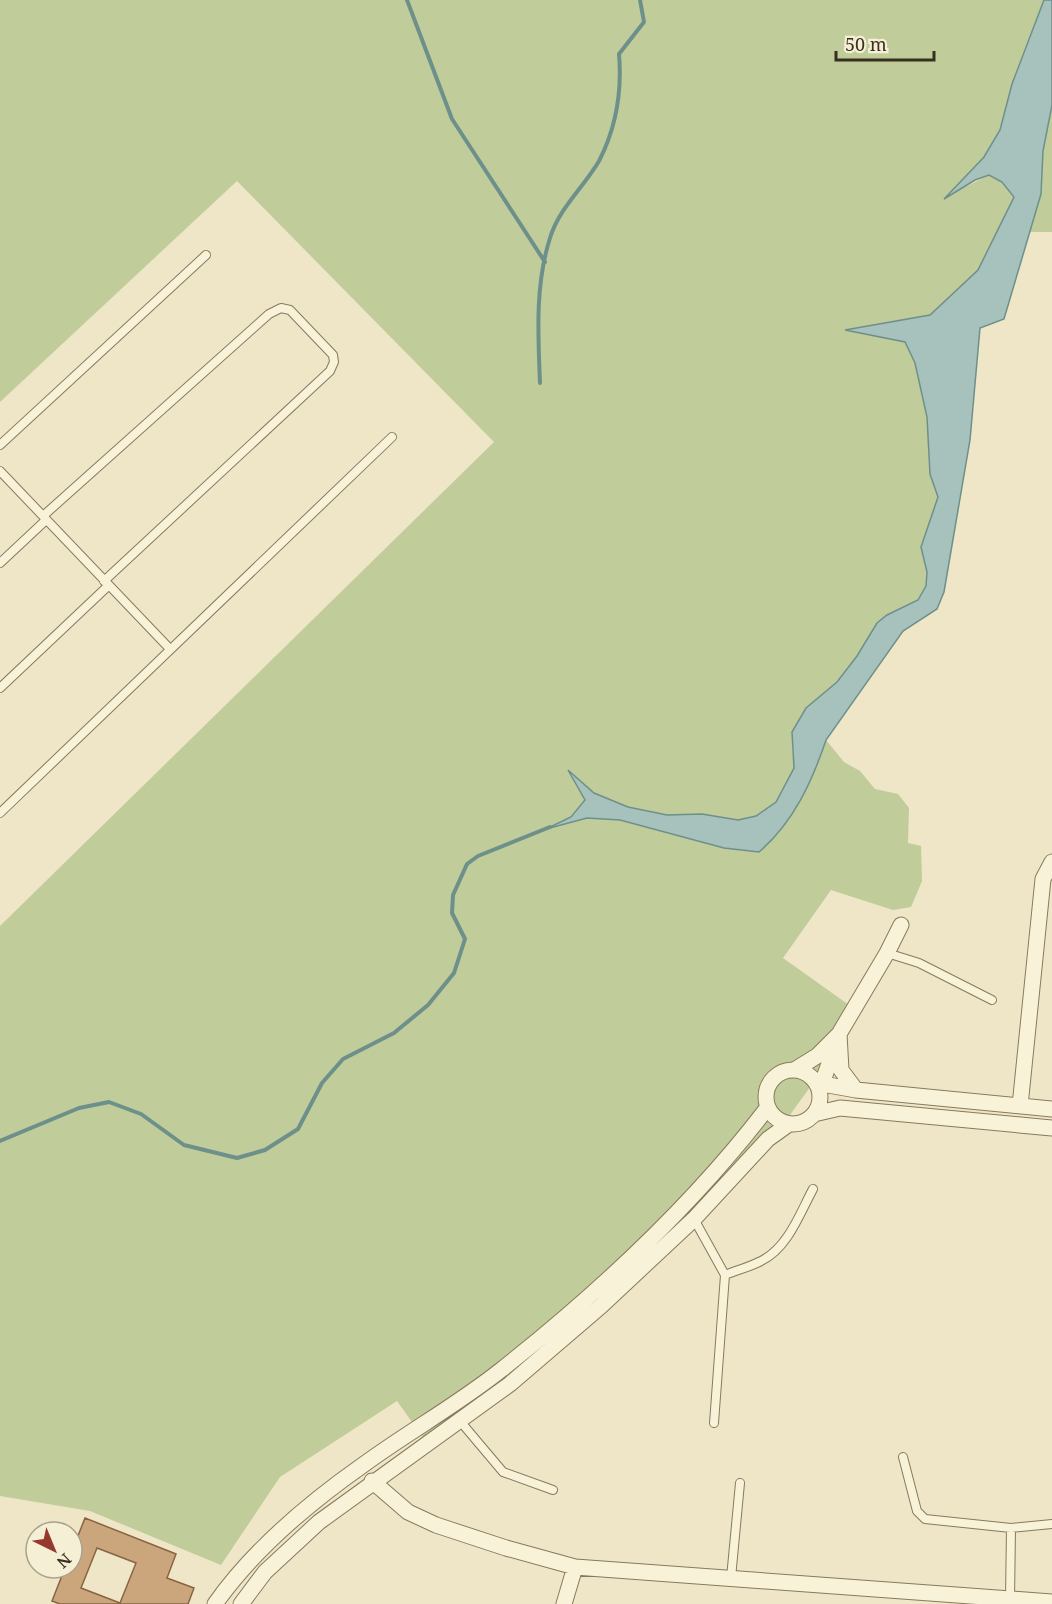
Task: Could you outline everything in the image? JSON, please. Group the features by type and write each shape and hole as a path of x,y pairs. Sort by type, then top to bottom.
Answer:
{"street":[{"path":"1020,1106 1043,879 1052,862"},
{"path":"241,1604 265,1572 293,1545 372,1481 510,1384 601,1306 694,1219 768,1139 789,1124 806,1121 814,1114 821,1098 820,1083 839,1034 901,925"},
{"path":"839,1034 840,1070 856,1090"},
{"path":"789,1124 774,1116 768,1107 766,1096 771,1080 780,1073 796,1069 817,1056 839,1034"},
{"path":"796,1069 807,1073 820,1083 856,1090 1052,1109"},
{"path":"215,1604 252,1560 302,1514 362,1465 501,1370 589,1294 681,1207 768,1107"},
{"path":"814,1114 840,1108 1052,1128"},
{"path":"372,1481 408,1512 436,1525 575,1567 1052,1602"},
{"path":"564,1604 575,1567"}],"lane":[{"path":"0,445 206,255"},
{"path":"0,563 44,518 269,314 281,308 290,310 333,355 334,362 330,371 106,583 0,688"},
{"path":"1,810 392,437"},
{"path":"0,471 170,650"},
{"path":"887,953 919,963 992,1000"},
{"path":"725,1275 763,1261 776,1251 788,1235 813,1188"},
{"path":"694,1219 725,1275 714,1423"},
{"path":"460,1421 503,1472 553,1490"},
{"path":"903,1457 917,1511 925,1519 1011,1528 1052,1524"},
{"path":"730,1578 740,1483"},
{"path":"1010,1600 1011,1528"}],"green space":[{"path":"0,0 1044,0 1012,84 1000,130 984,157 947,196 989,175 1002,182 1014,197 978,270 930,315 849,330 905,342 915,363 927,417 930,474 938,497 921,547 927,572 926,586 918,600 887,615 837,682 806,708 792,746 794,768 776,802 756,816 738,820 702,814 667,815 628,807 594,793 569,772 585,800 571,817 551,827 587,818 620,820 759,852 819,761 826,740 844,762 860,771 875,789 898,794 909,808 908,843 921,846 922,881 911,907 893,910 831,890 783,958 849,1005 808,1090 779,1130 668,1245 427,1443 397,1401 280,1477 221,1565 90,1511 0,1496 0,926 494,442 237,181 0,402"},
{"path":"1052,105 1052,232 1028,232 1004,319 980,328 970,440 942,343 1041,194 1043,151"}],"water":[{"path":"1044,0 1052,0 1052,105 1043,151 1041,194 1004,319 980,328 970,440 944,592 937,609 903,631 826,740 808,786 791,815 771,841 759,852 724,848 620,820 587,818 546,829 571,817 585,800 568,770 594,793 628,807 667,815 702,814 738,820 756,816 776,802 794,768 792,732 806,708 837,682 857,656 877,623 887,615 918,600 926,586 927,572 921,547 938,497 930,474 927,417 915,363 905,342 845,330 930,315 978,270 1014,197 1002,182 989,175 975,180 944,199 984,157 1000,130 1012,84"}],"building":[{"path":"85,1518 176,1554 167,1578 194,1588 188,1604 60,1604 52,1601 60,1580 84,1580","holes":["97,1548 136,1563 120,1603 81,1588"]}],"waterway":[{"path":"407,0 452,119 545,262"},
{"path":"540,383 539,310 545,256 559,217 593,171 610,135 620,81 619,54 644,22 640,0"},
{"path":"0,1141 79,1108 109,1102 141,1114 184,1145 237,1158 265,1150 298,1129 322,1083 343,1059 394,1033 428,1005 454,973 465,939 452,913 453,895 467,864 478,856 550,827"}]}
